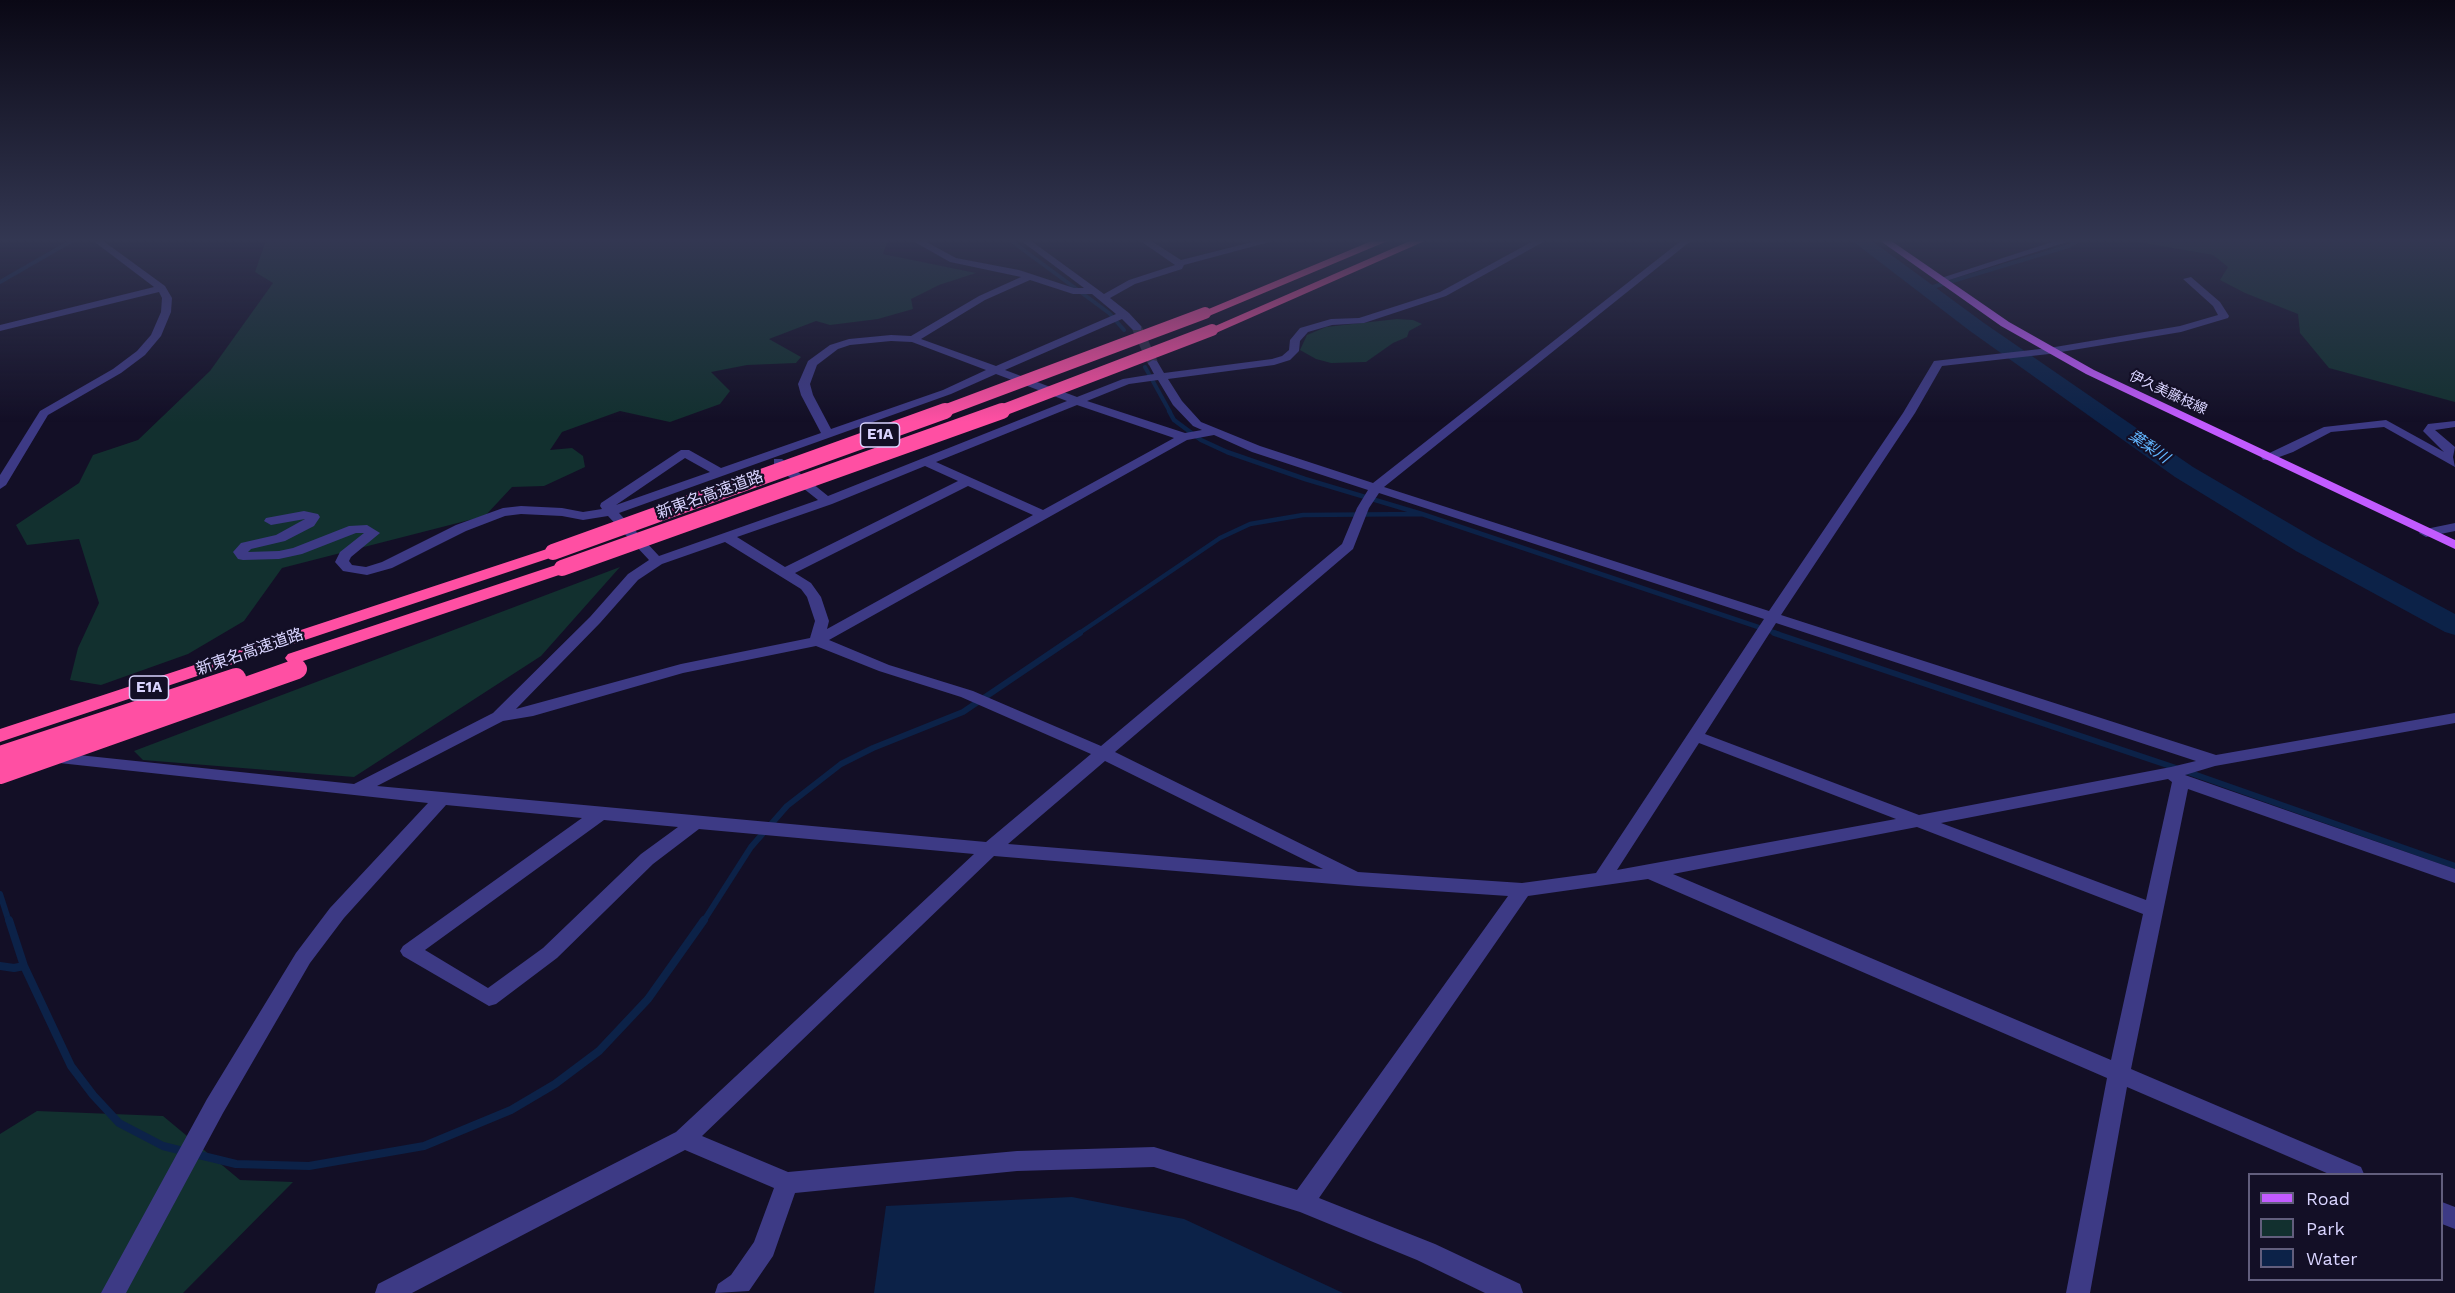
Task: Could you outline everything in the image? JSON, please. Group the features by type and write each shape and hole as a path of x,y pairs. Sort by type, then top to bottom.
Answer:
{"highway":[{"path":"1199,312 1224,300"},
{"name":"新東名高速道路","path":"0,736 553,552 911,423 1229,300"},
{"name":"新東名高速道路","path":"0,756 296,663 431,612 562,568 1026,402 1212,330 1281,300"},
{"path":"0,774 296,663"}],"main road":[{"name":"伊久美藤枝線","path":"1970,300 2045,351 2455,545"}],"street":[{"path":"0,328 112,300"},
{"path":"0,485 44,413 117,371 141,353 156,336 166,312 167,300"},
{"path":"914,339 977,300"},
{"path":"1107,300 1137,328"},
{"path":"499,717 596,620 633,577 657,561 827,501 1127,381 1274,362 1286,358 1294,351 1295,340 1304,330 1331,322 1360,321 1424,300"},
{"path":"387,1293 684,1139 990,849 1348,546 1363,508 1376,487 1612,300"},
{"path":"1602,879 1773,616 1909,413 1938,363 2045,351 2181,329 2224,316 2213,300"},
{"path":"272,521 304,515 313,517 309,523 280,538 246,546 240,552 243,556 279,555 297,551 354,529 367,528 373,533 345,555 342,562 348,568 367,572 387,565 460,528 503,513 521,510 552,511 583,516 609,512 947,392 1125,315"},
{"path":"827,434 807,395 804,384 812,363 834,347 849,342 914,339 1077,401 1184,437"},
{"path":"1154,363 1186,413 1197,424 1256,449 2215,761"},
{"path":"2267,457 2289,449 2328,429 2386,423 2450,460 2453,452 2428,431 2432,426 2455,424"},
{"path":"356,790 499,717 704,664 817,641 1184,437 1214,432"},
{"path":"657,561 609,512 606,506 685,453 720,473"},
{"path":"768,455 827,501"},
{"path":"926,462 1043,515"},
{"path":"785,573 967,481"},
{"path":"2426,533 2455,527"},
{"path":"725,536 806,586 814,597 822,621 817,641"},
{"path":"817,641 884,668 967,694 1103,753 1358,879"},
{"path":"0,750 89,763 442,799 990,849 1522,890 1650,872 1920,820 2176,777 2215,761 2455,718"},
{"path":"1695,736 2154,911"},
{"path":"2176,777 2455,876"},
{"path":"2078,1293 2119,1074 2154,911 2176,777"},
{"path":"113,1293 215,1106 303,958 337,913 442,799"},
{"path":"601,813 410,951 489,999 550,953 647,859 696,822"},
{"path":"1650,872 2351,1173"},
{"path":"1302,1202 1522,890"},
{"path":"684,1139 787,1183 1017,1161 1154,1157 1302,1202 1426,1252 1511,1293"},
{"path":"727,1293 740,1283 764,1248 787,1183"}],"green space":[{"path":"261,300 911,300 913,309 878,319 830,325 816,321 769,339 801,357 796,363 747,365 711,372 730,391 720,404 670,422 620,411 562,432 550,450 572,448 583,456 585,467 544,486 512,487 485,516 282,568 244,621 188,654 101,685 70,680 78,648 99,603 79,539 27,545 16,525 79,483 93,455 138,440 210,371"},
{"path":"2264,300 2455,300 2455,402 2329,368 2300,333 2298,314"},
{"path":"1397,319 1413,320 1422,324 1409,331 1407,337 1393,343 1366,362 1331,363 1316,359 1300,350 1307,335 1326,327"},
{"path":"620,567 541,656 354,777 143,760 134,751"},
{"path":"37,1111 163,1116 240,1180 293,1182 183,1293 0,1293 0,1134"}],"water":[{"path":"1072,1197 1184,1219 1343,1293 874,1293 886,1206"}],"waterway":[{"path":"1092,300 1109,313 1124,330"},
{"name":"葉梨川","path":"1941,300 2184,472 2306,545 2455,626"},
{"path":"1145,367 1170,412"},
{"path":"1169,411 1174,420 1201,440 1227,452 1305,479 1422,514"},
{"path":"1078,634 1220,538 1250,524 1303,515 1422,514"},
{"path":"1422,514 1779,634"},
{"path":"703,922 751,847 787,806 841,764 873,748 963,712 1080,633"},
{"path":"1774,633 2176,768"},
{"path":"2185,771 2455,866"},
{"path":"0,894 9,922"},
{"path":"9,920 24,966"},
{"path":"195,1154 236,1164 309,1166 424,1146 511,1110 555,1084 599,1051 648,999 704,920"},
{"path":"0,966 14,968 24,966"},
{"path":"24,966 71,1066 93,1095 119,1123 163,1146 183,1151"}],"tunnel":[{"path":"1137,328 1153,363"}]}
